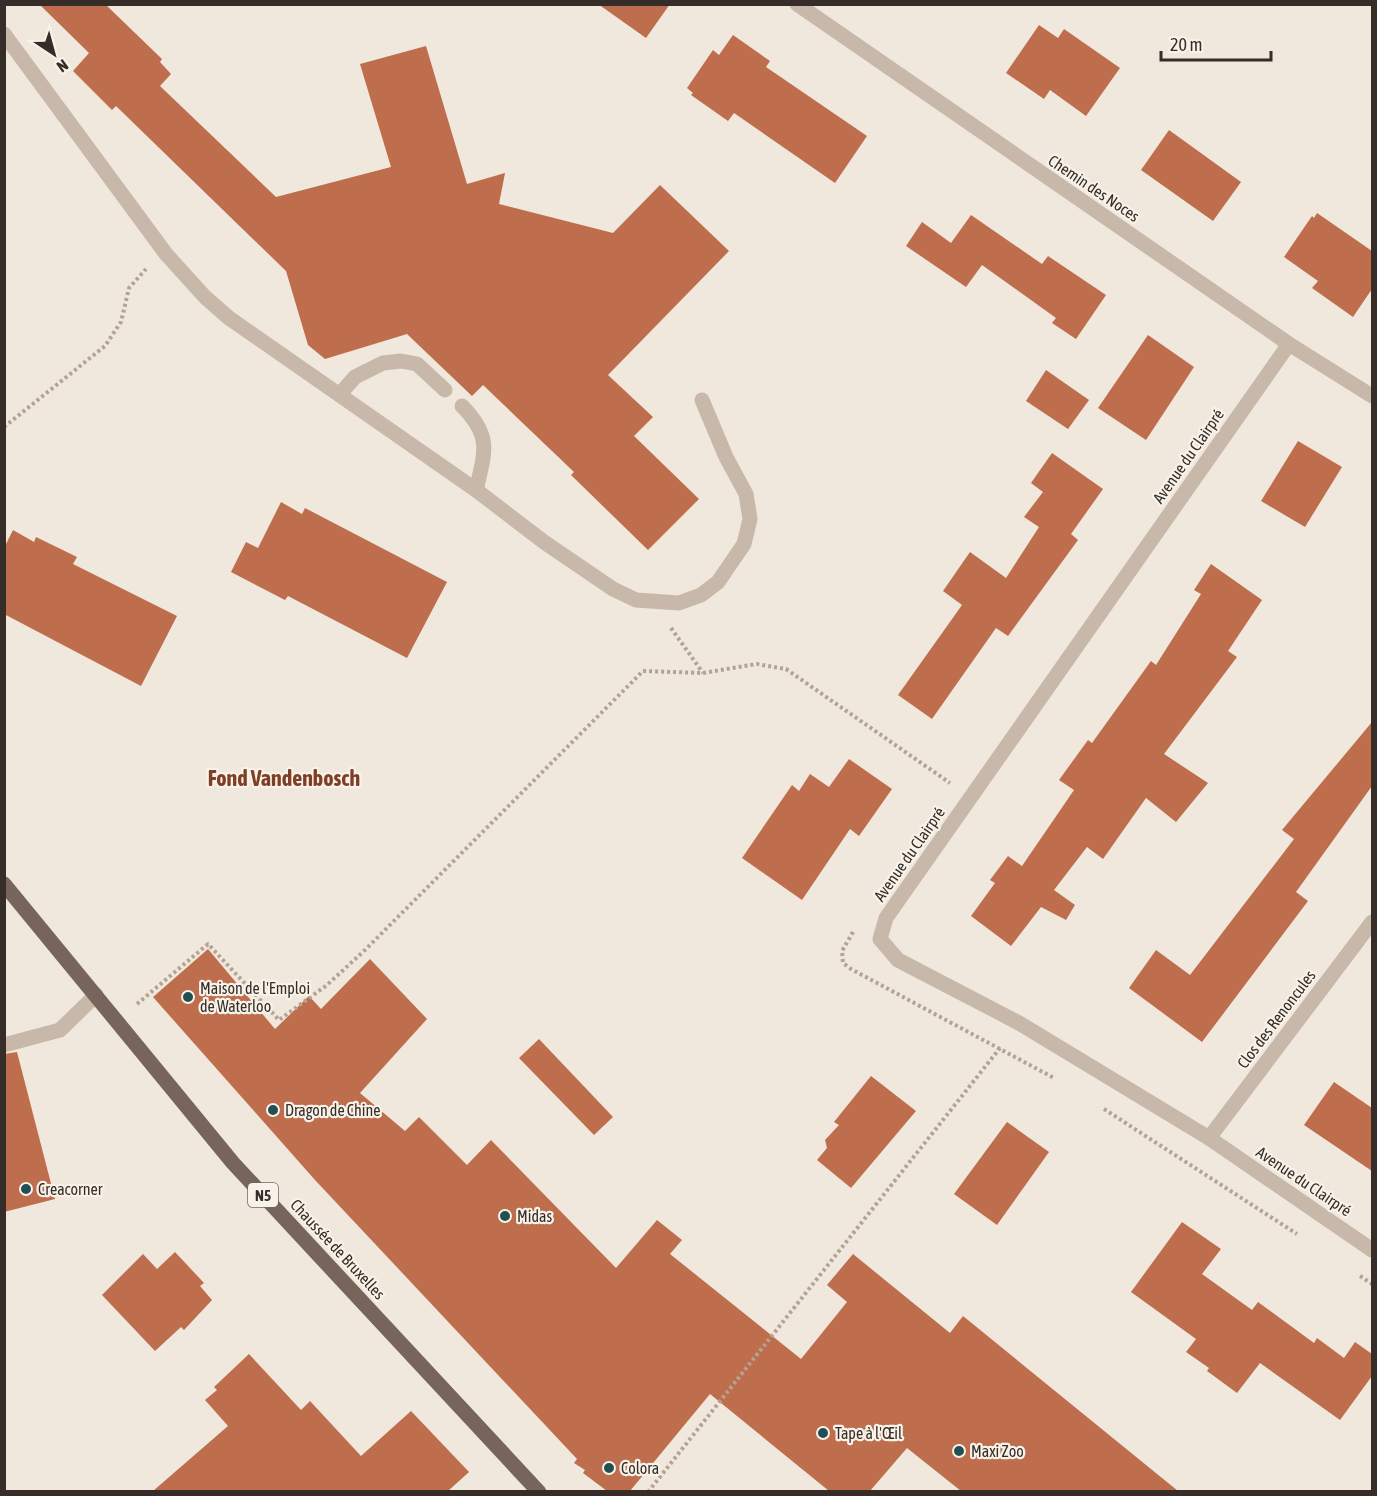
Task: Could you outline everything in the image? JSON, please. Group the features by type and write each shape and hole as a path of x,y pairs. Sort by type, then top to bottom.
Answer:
{"main road":[{"name":"Chaussée de Bruxelles","path":"4,884 233,1163 540,1491"}],"street":[{"name":"Chemin des Noces","path":"797,4 1289,344 1372,396"},
{"path":"4,34 166,254 205,297 229,318 476,490 544,542 613,589 636,600 679,603 701,595 718,582 744,544 750,519 746,494 726,457 702,400"},
{"name":"Avenue du Clairpré","path":"1289,344 886,918 880,939 898,960 1019,1023 1209,1138 1372,1250"},
{"path":"340,394 355,376 383,363 401,361 417,364 445,390"},
{"path":"462,406 477,423 485,448 476,490"},
{"name":"Clos des Renoncules","path":"1209,1138 1372,922"},
{"path":"4,1045 60,1030 96,995"}],"path":[{"path":"4,427 105,346 121,322 129,288 151,264 166,254"},
{"path":"659,603 674,636 703,673"},
{"path":"117,1020 208,944 279,1020 327,985 365,950 643,671 703,673 757,664 786,669 970,797"},
{"path":"648,1491 1019,1023"}],"building":[{"path":"39,4 105,4 162,59 160,62 171,74 160,86 276,197 391,167 360,64 426,46 467,184 505,173 499,204 613,233 660,185 729,251 608,375 653,417 634,436 699,499 648,550 571,475 574,472 483,385 472,396 407,334 325,359 308,345 286,271 116,106 112,110 73,71 89,53"},
{"path":"598,4 670,4 646,38"},
{"path":"1039,25 1058,38 1064,29 1120,68 1086,116 1050,90 1044,99 1006,73"},
{"path":"733,35 770,61 766,67 867,136 835,183 734,113 728,121 691,95 693,93 687,88 713,50 719,55"},
{"path":"1169,130 1241,182 1213,221 1141,170"},
{"path":"1317,213 1372,251 1372,289 1353,317 1312,288 1318,281 1284,257 1312,216 1314,218"},
{"path":"971,215 1042,264 1048,256 1106,295 1076,339 1052,323 1056,318 982,265 966,287 906,246 922,222 951,243"},
{"path":"1148,335 1194,367 1146,440 1098,408"},
{"path":"1046,370 1089,400 1068,429 1026,401"},
{"path":"1298,441 1342,467 1305,527 1261,501"},
{"path":"1052,453 1103,489 1071,534 1078,540 1008,636 996,628 932,719 898,695 962,605 943,591 970,552 1006,578 1039,527 1024,517 1043,492 1031,483"},
{"path":"281,502 302,514 305,508 447,582 407,658 288,596 285,600 231,572 246,542 258,548"},
{"path":"13,530 34,542 36,537 77,557 73,564 177,616 141,686 4,614 4,548"},
{"path":"1211,564 1262,600 1228,651 1237,657 1164,754 1208,783 1176,822 1146,798 1103,859 1087,847 1054,890 1075,905 1066,920 1041,907 1011,946 971,916 995,883 990,880 1008,856 1022,866 1074,790 1059,780 1088,740 1092,743 1151,661 1156,665 1201,594 1194,590"},
{"path":"1372,722 1372,786 1296,892 1308,901 1202,1042 1129,988 1156,950 1190,975 1294,839 1282,830"},
{"path":"849,759 892,789 859,836 850,829 802,900 742,858 792,785 799,791 810,774 829,787"},
{"path":"208,949 275,1029 309,996 321,1009 370,959 427,1019 360,1093 405,1131 419,1117 467,1165 491,1140 616,1268 657,1220 682,1240 670,1254 801,1359 847,1302 827,1285 853,1254 950,1333 963,1316 1178,1491 961,1491 907,1448 870,1491 829,1491 710,1394 630,1491 607,1491 583,1473 585,1470 574,1463 577,1459 315,1180 153,997"},
{"path":"539,1039 613,1117 594,1135 519,1058"},
{"path":"17,1052 55,1199 4,1212 4,1054"},
{"path":"871,1076 916,1111 851,1188 817,1160 827,1148 825,1140 839,1125 834,1122"},
{"path":"1334,1082 1372,1108 1372,1171 1304,1125"},
{"path":"1007,1122 1049,1152 997,1225 954,1194"},
{"path":"1182,1222 1221,1249 1202,1274 1252,1310 1258,1302 1314,1343 1317,1338 1344,1358 1355,1342 1372,1354 1372,1376 1340,1420 1260,1363 1237,1393 1207,1371 1209,1368 1186,1352 1196,1339 1131,1292"},
{"path":"175,1252 204,1283 200,1286 212,1300 184,1330 181,1327 155,1351 102,1295 143,1254 157,1269"},
{"path":"249,1354 301,1410 310,1401 361,1456 411,1411 469,1472 448,1491 153,1491 228,1426 205,1400 217,1390 214,1387"}],"place":[{"name":"Maison de l'Emploi de Waterloo","path":"188,997"},
{"name":"Dragon de Chine","path":"273,1110"},
{"name":"Creacorner","path":"26,1189"},
{"name":"Midas","path":"505,1216"},
{"name":"Tape à l'Œil","path":"823,1433"},
{"name":"Maxi Zoo","path":"959,1451"},
{"name":"Colora","path":"609,1468"}],"district":[{"name":"Fond Vandenbosch","path":"284,778"}]}
